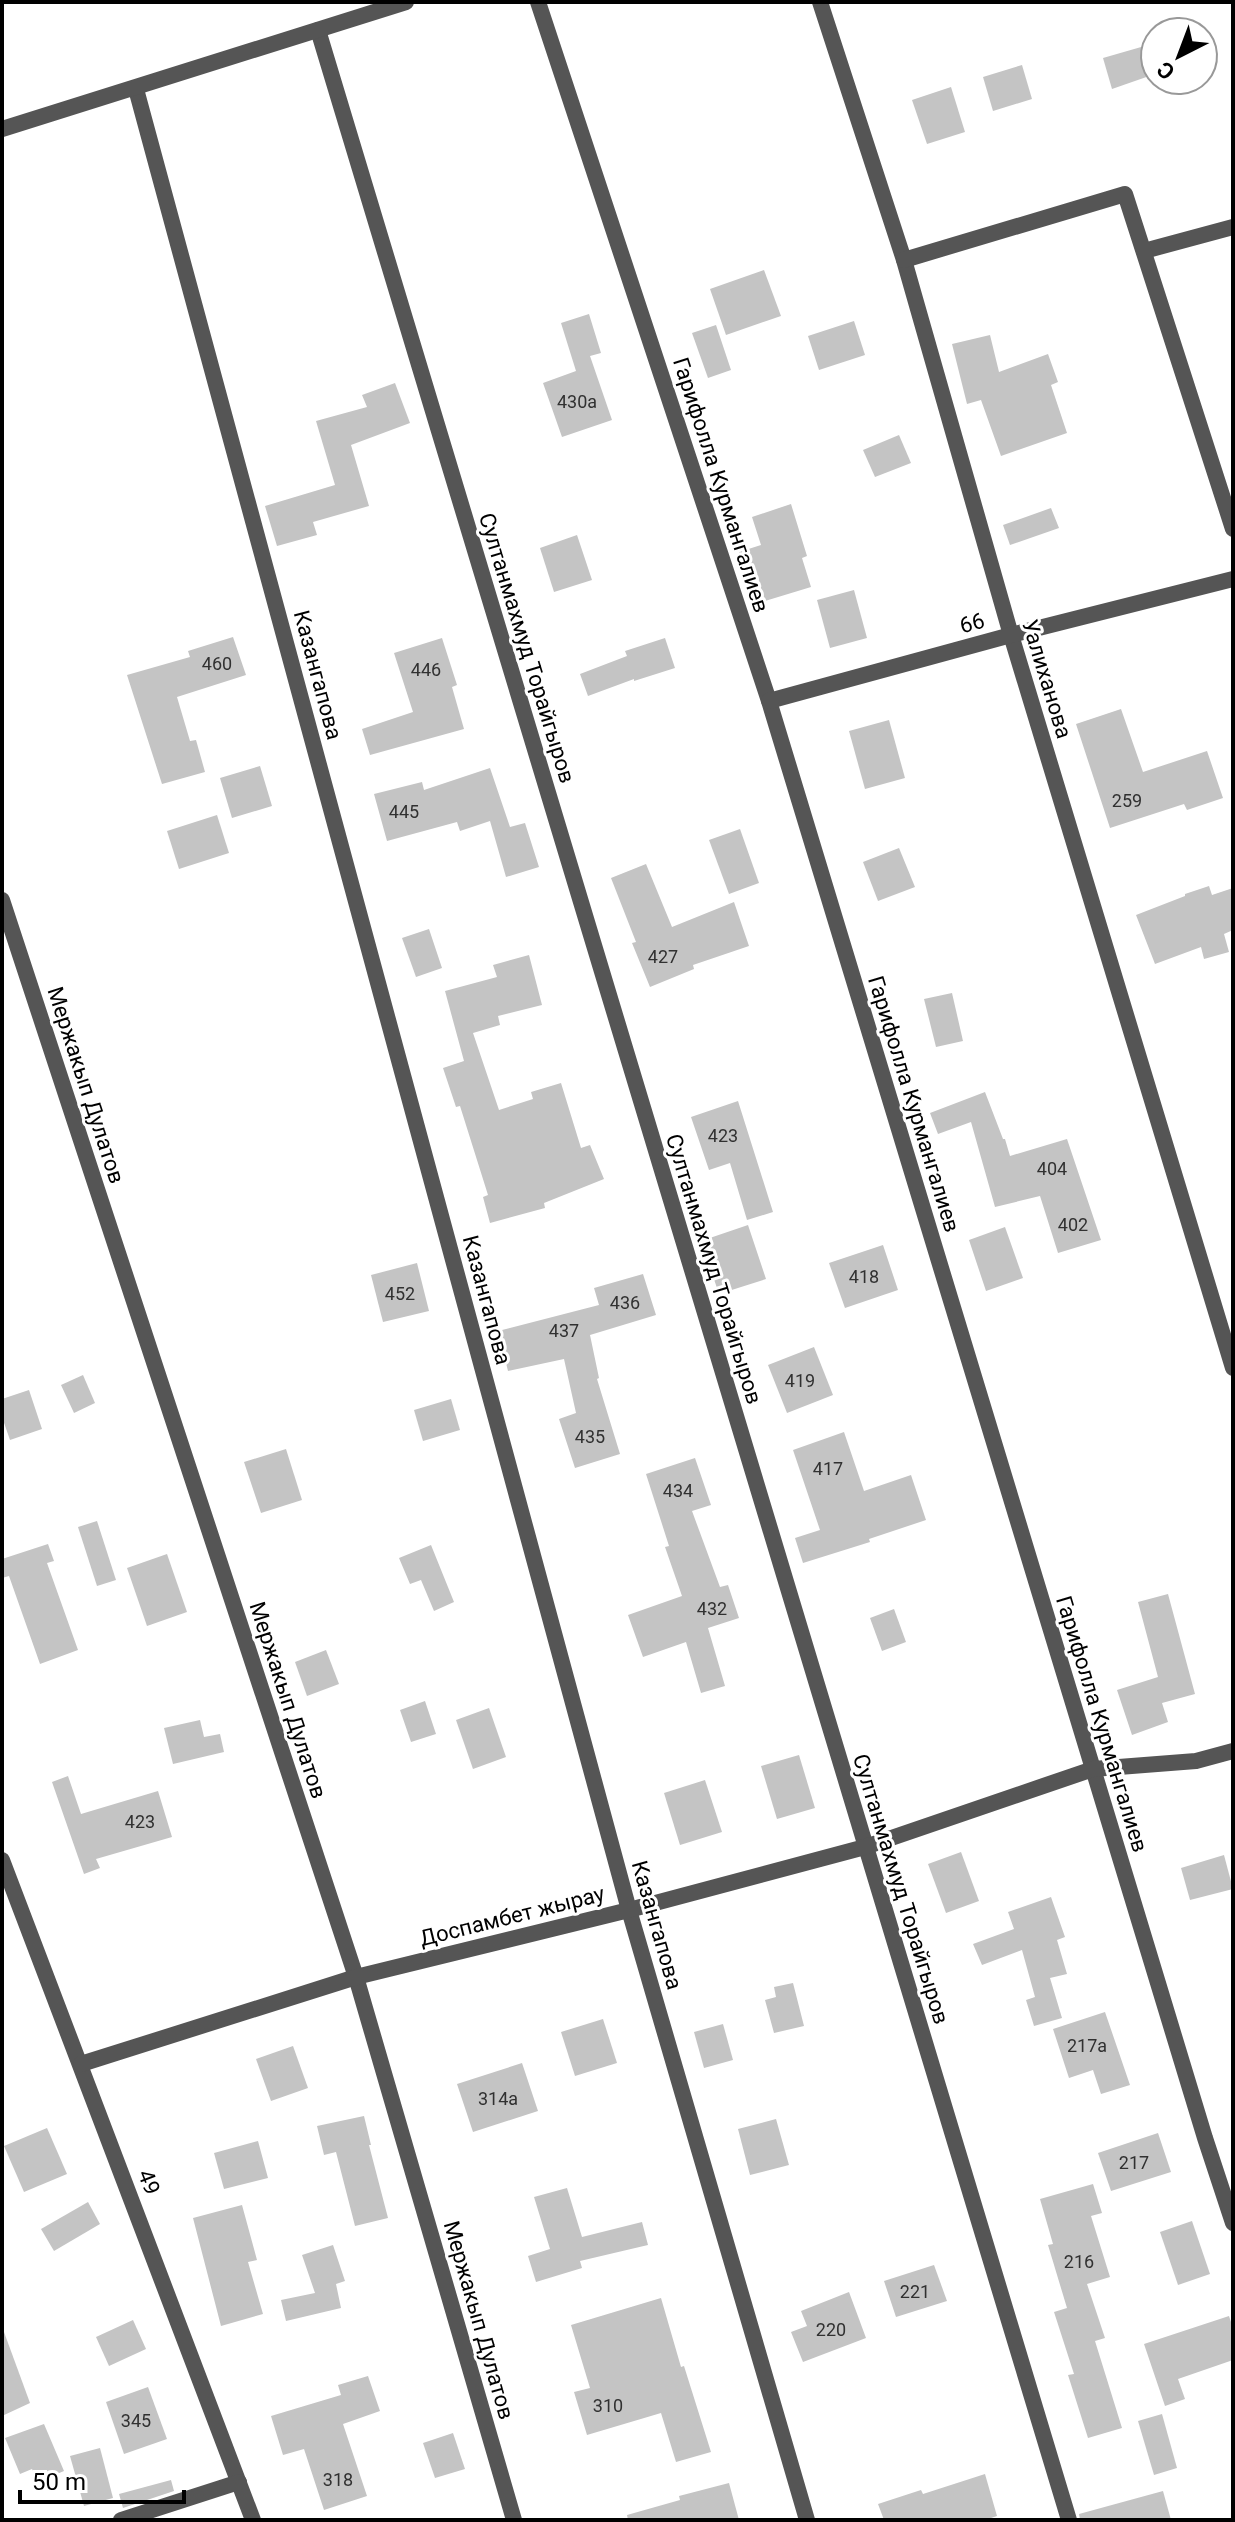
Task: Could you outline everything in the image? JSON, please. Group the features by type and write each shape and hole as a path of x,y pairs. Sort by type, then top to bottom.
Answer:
{"street":[{"path":"2,129 406,2"},
{"name":"Гарифолла Курмангалиев","path":"538,2 769,701 1233,2223"},
{"name":"Уалиханова","path":"820,2 904,260 1011,635 1233,1368"},
{"name":"Султанмахмуд Торайгыров","path":"318,30 1069,2520"},
{"name":"Казангапова","path":"136,89 629,1910 807,2520"},
{"path":"904,260 1125,194 1233,529"},
{"path":"1144,251 1233,227"},
{"name":"66","path":"769,701 1233,579"},
{"name":"Мержакып Дулатов","path":"2,900 356,1977 514,2520"},
{"name":"Доспамбет жырау","path":"81,2064 356,1977 629,1910 865,1847 1093,1769 1196,1761 1233,1751"},
{"name":"49","path":"2,1860 253,2520"},
{"path":"121,2520 239,2482"}],"building":[{"path":"1139,48 1139,80 1112,89 1103,58"},
{"path":"1022,65 1032,99 993,111 983,77"},
{"path":"951,87 965,132 927,144 912,100"},
{"path":"764,270 781,316 726,335 710,289"},
{"path":"589,314 601,353 590,356 612,420 562,437 543,383 576,371 561,323"},
{"path":"854,321 865,355 819,370 808,336"},
{"path":"716,325 731,370 708,378 692,333"},
{"path":"990,335 999,372 1048,354 1058,382 1051,385 1067,433 1001,456 981,400 967,404 952,344"},
{"path":"395,383 410,423 351,445 369,506 313,522 317,535 277,546 265,506 335,485 316,421 367,407 362,395"},
{"path":"899,435 911,463 875,477 863,450"},
{"path":"791,504 807,556 802,558 811,587 765,601 756,572 747,575 739,552 761,545 752,517"},
{"path":"1051,508 1059,528 1010,545 1003,525"},
{"path":"577,535 592,580 554,592 540,548"},
{"path":"854,590 867,638 830,648 817,600"},
{"path":"233,637 246,675 177,697 190,741 196,740 205,772 162,784 127,675 190,657 188,651"},
{"path":"442,638 457,685 452,687 464,729 370,755 362,729 413,712 394,653"},
{"path":"665,638 675,668 588,696 580,674 627,656 625,651"},
{"path":"1121,709 1143,772 1207,751 1223,798 1187,810 1184,804 1110,828 1076,724"},
{"path":"889,720 905,778 865,789 849,731"},
{"path":"260,766 272,806 232,818 220,778"},
{"path":"490,768 510,827 525,823 539,867 506,877 490,821 460,831 457,822 387,841 374,794 422,782 424,790"},
{"path":"217,815 229,853 179,869 167,831"},
{"path":"740,829 759,883 729,894 709,840"},
{"path":"899,848 915,887 878,901 863,862"},
{"path":"646,864 672,927 734,902 749,946 693,965 694,969 650,987 611,878"},
{"path":"1209,886 1212,895 1233,888 1233,930 1224,934 1229,952 1204,959 1201,947 1155,964 1136,915"},
{"path":"429,929 442,968 416,977 402,938"},
{"path":"529,955 542,1005 498,1016 500,1025 473,1033 499,1110 533,1099 531,1092 561,1083 581,1148 590,1145 604,1179 544,1203 545,1208 490,1223 483,1197 488,1195 460,1106 456,1107 443,1068 464,1061 445,991 497,977 493,965"},
{"path":"952,993 963,1041 936,1047 924,999"},
{"path":"985,1092 1010,1156 1067,1139 1101,1240 1058,1253 1040,1196 995,1207 971,1122 938,1134 930,1113"},
{"path":"738,1101 773,1212 747,1220 730,1163 709,1170 691,1117"},
{"path":"748,1225 766,1279 719,1294 701,1241"},
{"path":"1005,1227 1023,1278 986,1291 969,1240"},
{"path":"883,1245 898,1290 845,1308 829,1263"},
{"path":"417,1263 429,1311 383,1322 371,1275"},
{"path":"643,1274 656,1315 590,1335 597,1379 620,1454 575,1468 559,1419 576,1413 564,1359 508,1371 498,1331 599,1305 594,1288"},
{"path":"814,1347 833,1395 787,1413 768,1365"},
{"path":"83,1375 95,1403 74,1413 61,1385"},
{"path":"29,1390 42,1429 10,1440 2,1417 2,1399"},
{"path":"451,1399 460,1430 423,1441 414,1410"},
{"path":"844,1432 864,1491 911,1475 926,1520 803,1563 795,1538 820,1530 793,1450"},
{"path":"286,1449 302,1500 261,1513 244,1462"},
{"path":"695,1458 711,1505 692,1511 720,1587 728,1585 739,1618 708,1628 725,1686 701,1693 686,1642 643,1657 628,1615 682,1596 665,1547 669,1546 646,1474"},
{"path":"97,1521 116,1580 97,1586 78,1527"},
{"path":"48,1544 54,1561 47,1563 78,1650 40,1664 9,1576 2,1578 2,1559"},
{"path":"431,1545 454,1602 434,1611 421,1580 410,1584 399,1558"},
{"path":"167,1554 187,1612 147,1626 127,1568"},
{"path":"1168,1594 1195,1694 1162,1703 1168,1722 1132,1735 1117,1690 1158,1677 1138,1602"},
{"path":"894,1609 906,1642 882,1651 870,1618"},
{"path":"326,1650 339,1684 307,1696 295,1662"},
{"path":"425,1701 436,1734 411,1742 400,1710"},
{"path":"489,1708 506,1757 473,1769 456,1720"},
{"path":"200,1720 204,1737 220,1734 224,1752 173,1764 164,1728"},
{"path":"799,1755 815,1808 777,1819 761,1766"},
{"path":"68,1776 81,1814 158,1791 172,1837 96,1859 100,1868 84,1874 52,1782"},
{"path":"705,1780 722,1832 680,1845 664,1793"},
{"path":"961,1852 979,1901 946,1913 928,1864"},
{"path":"1224,1855 1233,1889 1190,1900 1181,1868"},
{"path":"1051,1897 1065,1937 1057,1940 1067,1974 1050,1978 1062,2018 1034,2026 1026,2000 1035,1997 1022,1950 982,1965 973,1944 1014,1929 1008,1912"},
{"path":"793,1983 804,2026 774,2033 765,2000 776,1997 774,1987"},
{"path":"1105,2012 1130,2085 1101,2094 1093,2070 1069,2078 1053,2029"},
{"path":"603,2019 617,2063 575,2076 561,2032"},
{"path":"723,2024 733,2060 704,2068 694,2032"},
{"path":"293,2046 308,2088 271,2101 256,2059"},
{"path":"522,2063 538,2111 473,2132 457,2084"},
{"path":"364,2116 388,2218 355,2226 336,2152 324,2155 317,2126"},
{"path":"776,2119 789,2165 750,2175 738,2129"},
{"path":"47,2128 67,2174 24,2192 4,2146"},
{"path":"1158,2133 1171,2172 1111,2191 1098,2153"},
{"path":"258,2141 268,2178 224,2189 214,2153"},
{"path":"1093,2184 1102,2213 1091,2216 1110,2277 1087,2284 1105,2338 1095,2341 1122,2428 1088,2438 1068,2375 1074,2374 1054,2312 1067,2308 1048,2245 1053,2244 1040,2199"},
{"path":"567,2188 582,2237 642,2222 648,2245 580,2261 582,2268 536,2282 528,2256 550,2249 534,2197"},
{"path":"88,2202 100,2224 54,2251 41,2229"},
{"path":"242,2205 257,2260 248,2262 263,2314 221,2326 193,2218"},
{"path":"1192,2221 1210,2274 1178,2285 1160,2232"},
{"path":"333,2245 345,2281 336,2284 341,2308 286,2321 281,2300 315,2293 302,2255"},
{"path":"934,2265 947,2301 896,2317 884,2281"},
{"path":"849,2292 866,2338 803,2362 791,2332 807,2326 801,2311"},
{"path":"661,2298 711,2452 676,2462 661,2413 587,2435 574,2392 590,2388 571,2325"},
{"path":"1229,2316 1233,2328 1233,2360 1178,2379 1185,2399 1165,2406 1144,2344"},
{"path":"133,2320 146,2349 109,2366 96,2337"},
{"path":"2,2333 30,2403 2,2416"},
{"path":"368,2376 380,2411 343,2424 367,2496 324,2510 304,2449 283,2455 271,2416 341,2395 338,2385"},
{"path":"148,2387 167,2439 124,2454 106,2402"},
{"path":"1162,2414 1177,2468 1154,2475 1138,2421"},
{"path":"44,2424 64,2471 38,2482 32,2469 20,2474 5,2438"},
{"path":"453,2433 465,2469 435,2478 423,2443"},
{"path":"100,2448 113,2498 84,2506 70,2456"},
{"path":"985,2474 997,2516 985,2520 884,2520 878,2504 921,2490 923,2494"},
{"path":"171,2480 174,2491 123,2508 119,2494"},
{"path":"729,2483 739,2520 628,2520 627,2515 680,2500 679,2496"},
{"path":"1163,2491 1171,2520 1080,2520 1079,2514"}]}
